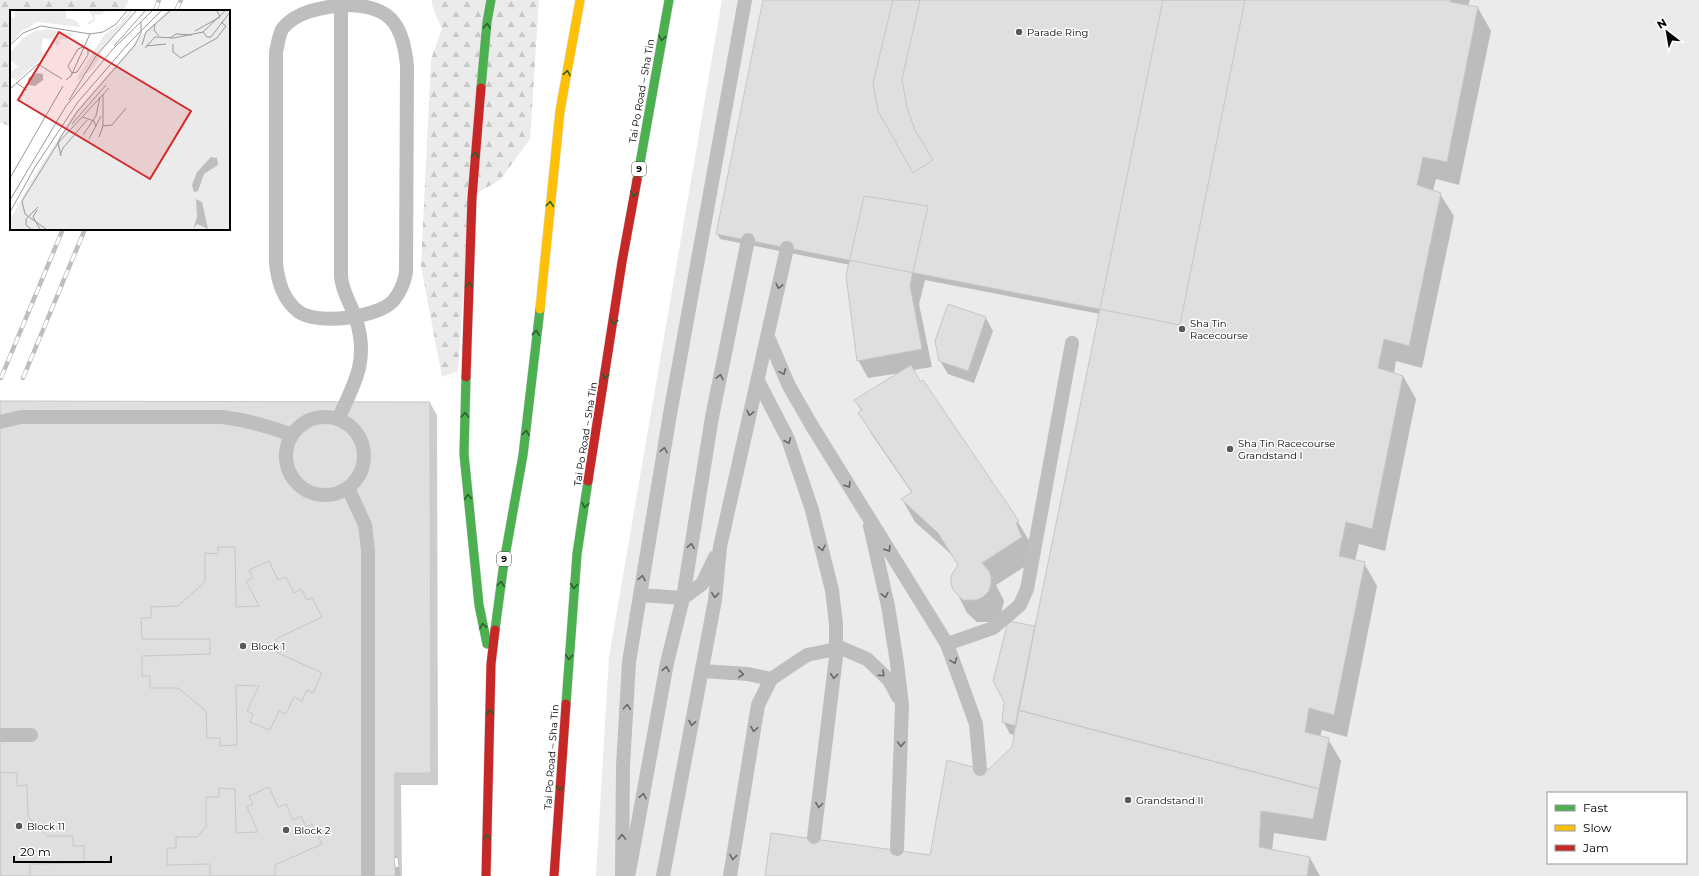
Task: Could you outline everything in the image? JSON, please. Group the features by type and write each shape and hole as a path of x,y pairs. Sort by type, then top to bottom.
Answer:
{"highway":[{"path":"491,0 472,198 464,454 479,606 491,664"},
{"name":"9","path":"486,876 491,664 504,562 527,425 560,111 580,0"},
{"name":"Tai Po Road – Sha Tin","path":"554,876 577,554 622,262 669,0"}],"lane":[{"path":"622,876 624,766 629,662 670,414 745,1"},
{"path":"341,2 378,10 388,16 396,26 406,51 406,273 399,293 392,302 373,313 354,317 311,317 300,312 293,306 280,286 277,275 276,52 282,28 291,21 300,15 341,2"},
{"path":"338,418 355,383 360,367 362,351 357,321 345,295 341,276 341,2"},
{"path":"628,876 667,663 683,598 712,417 748,240"},
{"path":"663,876 715,600 720,547 787,248"},
{"path":"768,337 789,386 867,516 947,644 976,724 980,769"},
{"path":"947,644 993,628 1020,605 1027,590 1072,343"},
{"path":"758,381 788,439 812,510 832,590 836,624 836,651 814,837"},
{"path":"325,416 338,418 349,424 357,432 363,444 364,456 362,468 357,479 348,488 337,493 321,494 306,490 294,480 287,466 286,450 292,435 300,425 312,419 325,416"},
{"path":"0,422 21,417 222,417 244,420 292,435"},
{"path":"348,488 365,525 368,550 368,876"},
{"path":"867,516 888,606 898,662 902,706 897,849"},
{"path":"640,595 683,598 702,584 720,547"},
{"path":"730,876 758,705 771,680 807,655 841,648 867,659 889,680 902,706"},
{"path":"702,671 748,674 771,680"},
{"path":"0,735 31,735"}],"green space":[{"path":"0,0 129,0 124,10 10,10 10,127 0,122"},
{"path":"432,0 539,0 530,139 500,180 470,197 458,371 442,377 421,266 431,59 442,29 432,5"},
{"name":"Sha Tin Racecourse","path":"722,0 1699,0 1699,876 596,876 609,657"}],"building":[{"name":"Parade Ring","path":"763,0 1245,0 1180,325 716,234"},
{"path":"893,0 920,0 902,79 907,108 915,130 933,160 913,173 878,111 873,83"},
{"name":"Sha Tin Racecourse Grandstand I","path":"1163,0 1451,0 1450,2 1478,7 1447,162 1423,157 1417,185 1441,193 1409,346 1384,339 1378,368 1403,376 1372,529 1346,522 1339,556 1365,562 1334,715 1309,708 1305,732 1329,738 1319,789 1018,710"},
{"path":"864,196 928,206 910,285 922,349 857,361 846,276"},
{"path":"948,304 986,317 968,371 939,361 935,341"},
{"path":"911,365 921,382 923,380 1019,521 1016,523 1022,537 982,563 989,571 991,584 989,591 977,600 963,600 953,590 951,576 958,565 938,533 901,499 912,492 858,413 862,410 854,400"},
{"path":"0,401 430,402 431,773 395,773 395,876 0,876"},
{"name":"Block 1","path":"218,547 235,547 236,607 259,606 246,581 253,578 249,570 269,561 278,580 286,577 294,593 301,589 307,600 312,598 322,617 276,639 276,652 322,673 313,693 307,690 302,701 294,697 286,714 279,711 270,730 250,722 253,714 247,711 259,686 236,685 237,745 220,746 220,738 207,738 206,711 178,688 150,688 150,676 142,676 142,656 210,654 210,639 142,639 141,618 151,618 151,607 178,606 205,582 205,553 218,554"},
{"path":"1008,621 1035,626 1016,726 1002,722 1004,702 993,681"},
{"name":"Grandstand II","path":"1018,710 1319,789 1313,819 1261,811 1259,847 1310,857 1307,876 765,876 771,833 930,855 947,760 980,769 989,769 1012,747"},
{"name":"Block 11","path":"0,772 17,773 17,786 27,785 28,817 47,836 73,836 73,846 84,846 84,863 30,864 30,876 0,876"},
{"name":"Block 2","path":"269,787 278,807 286,804 293,820 301,816 306,827 312,824 322,844 275,865 275,876 210,876 210,864 167,865 167,848 176,848 176,837 197,837 206,827 206,797 219,797 219,788 235,789 236,833 258,832 247,807 253,804 249,796"}],"railway":[{"path":"155,10 159,0"},
{"path":"176,10 181,0"},
{"path":"1,378 63,230"},
{"path":"23,378 85,230"},
{"path":"396,858 398,876"}],"traffic: fast":[{"path":"481,88 487,22 491,0"},
{"path":"637,180 669,0"},
{"path":"495,630 504,562 523,455 540,309"},
{"path":"466,377 464,454 479,605 487,644"},
{"path":"566,704 577,554 588,481"}],"traffic: slow":[{"path":"540,309 560,111 580,0"}],"traffic: jam":[{"path":"466,377 472,198 481,88"},
{"path":"588,481 622,262 637,180"},
{"path":"486,876 491,664 495,630"},
{"path":"554,876 566,704"}],"place":[{"name":"Parade Ring","path":"1019,32"},
{"name":"Sha Tin Racecourse","path":"1182,329"},
{"name":"Sha Tin Racecourse Grandstand I","path":"1230,449"},
{"name":"Block 1","path":"243,646"},
{"name":"Grandstand II","path":"1128,800"},
{"name":"Block 11","path":"19,826"},
{"name":"Block 2","path":"286,830"}]}
